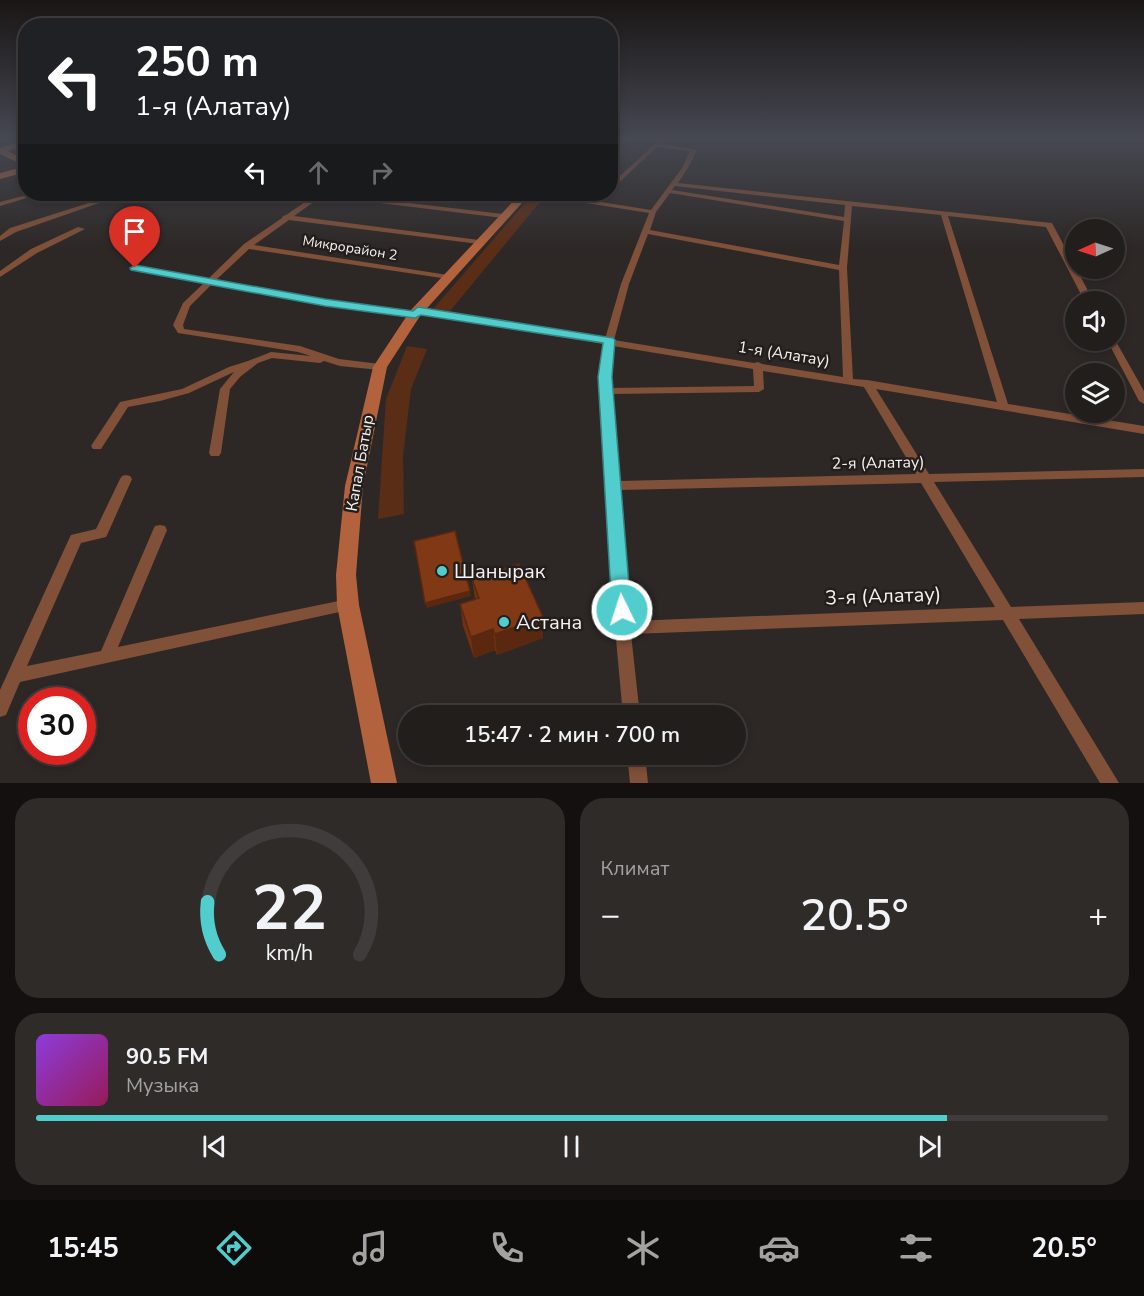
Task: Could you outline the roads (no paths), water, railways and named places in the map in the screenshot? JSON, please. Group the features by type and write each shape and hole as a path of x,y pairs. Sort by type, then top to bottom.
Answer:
{"main road":[{"name":"Капал Батыр","path":"384,783 348,605 346,575 354,486 380,367 417,313 518,201"}],"street":[{"path":"631,705 605,377 609,340 625,284 654,212 679,176"},
{"path":"670,187 1049,225 1084,291"},
{"path":"670,187 848,220"},
{"path":"0,204 18,199"},
{"path":"0,239 13,230 101,201"},
{"path":"310,201 247,246 186,305 178,325 181,331 300,349 340,363"},
{"path":"379,201 503,216"},
{"path":"589,201 654,212"},
{"path":"848,380 843,268 849,204"},
{"path":"944,214 1003,405"},
{"name":"Микрорайон 2","path":"285,217 479,242"},
{"path":"0,228 13,230"},
{"path":"0,275 34,251 81,229"},
{"path":"646,232 843,268"},
{"name":"Микрорайон 2","path":"247,246 448,277"},
{"path":"135,268 325,302 417,313"},
{"name":"1-я (Алатау)","path":"417,313 609,340 1144,430"},
{"path":"1117,351 1144,401"},
{"path":"97,446 124,404 168,398 197,386 230,368 271,355 380,367"},
{"path":"215,453 225,389 236,375 255,361"},
{"path":"606,392 759,389 758,365"},
{"path":"867,383 1110,783"},
{"name":"2-я (Алатау)","path":"613,486 1144,473"},
{"path":"0,709 76,539 101,533 126,479"},
{"path":"106,657 160,530"},
{"path":"15,676 348,605"},
{"name":"3-я (Алатау)","path":"623,628 1144,608"},
{"path":"637,765 639,783"}],"place":[{"name":"Шанырак","path":"442,571"},
{"name":"Астана","path":"504,622"}]}
